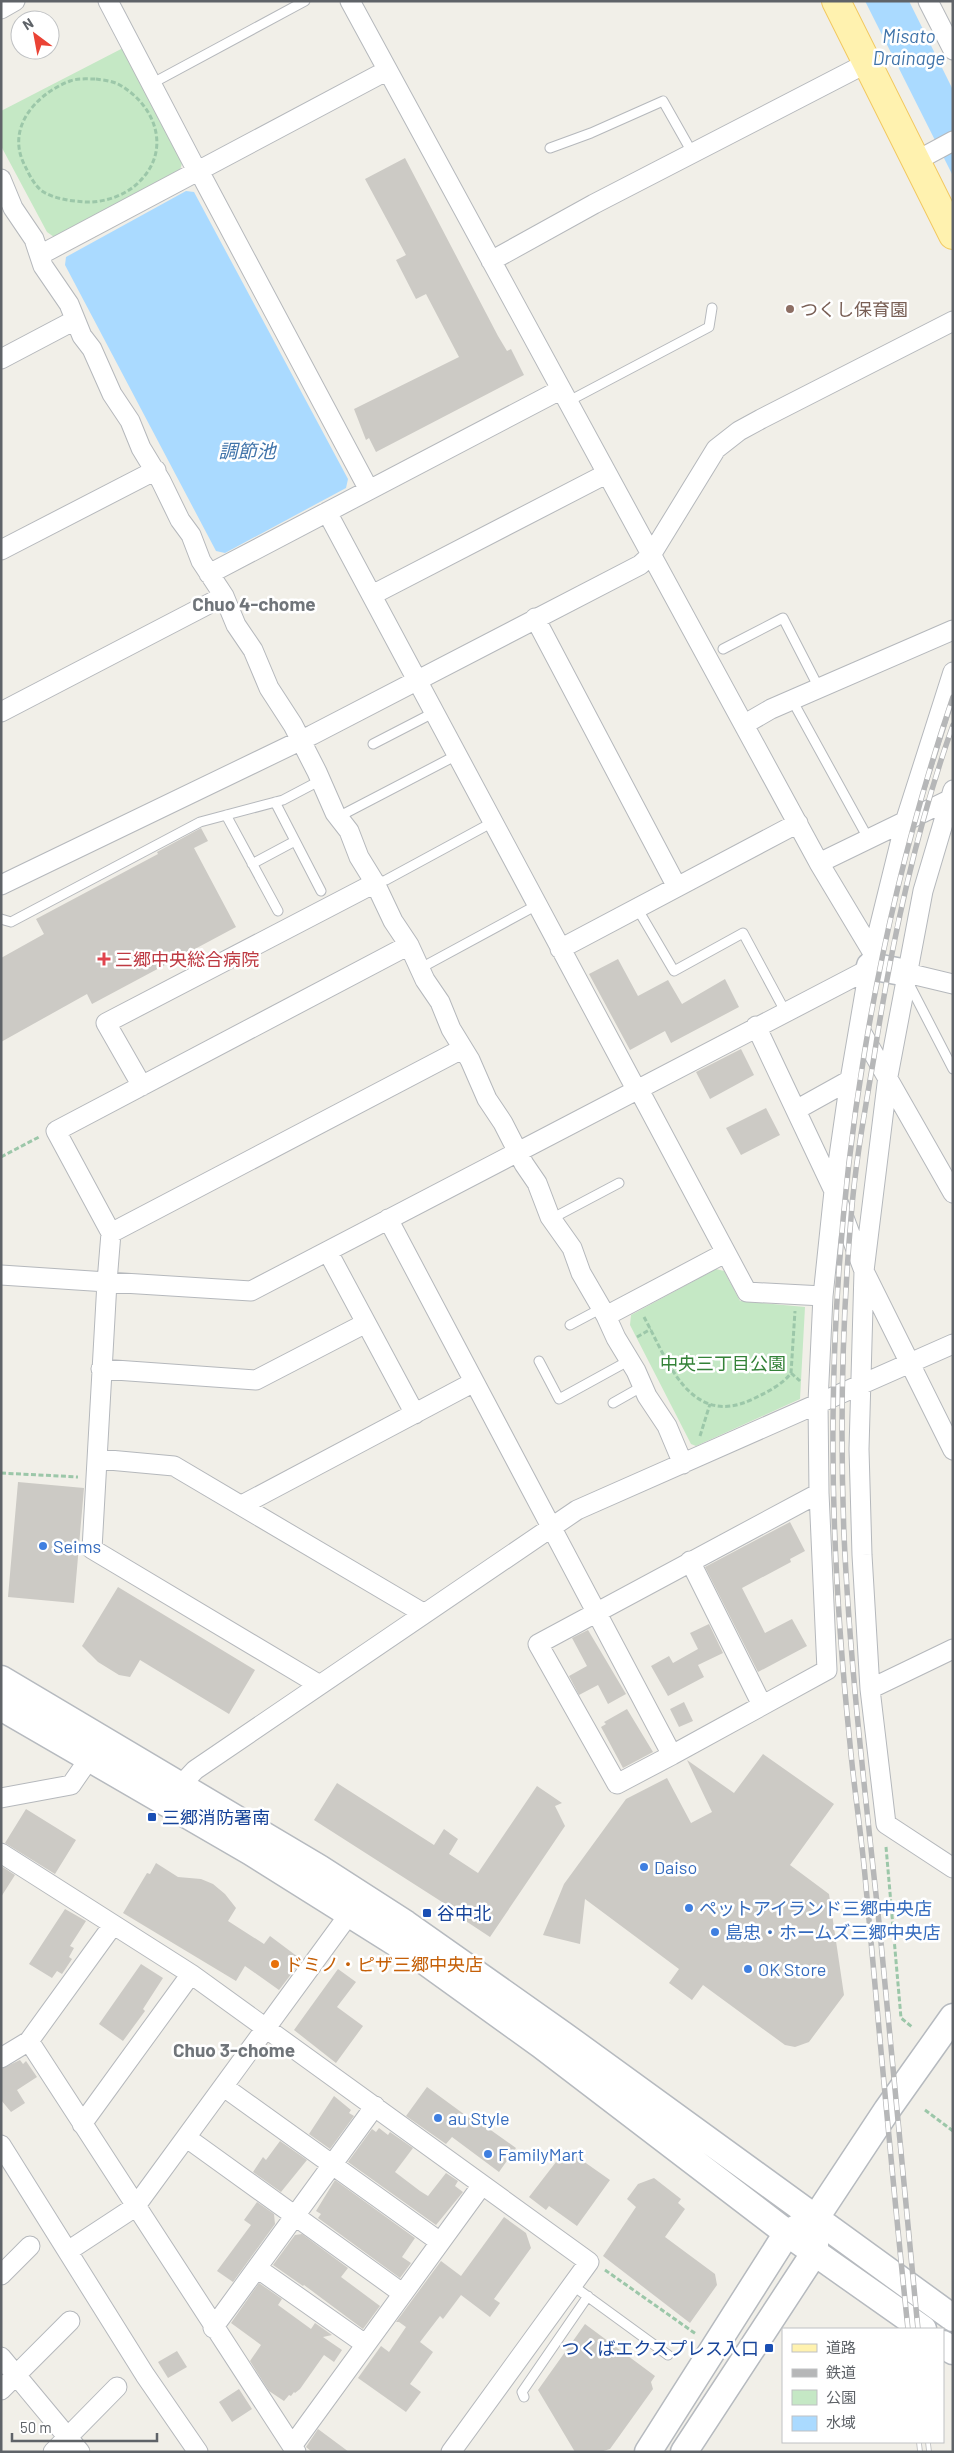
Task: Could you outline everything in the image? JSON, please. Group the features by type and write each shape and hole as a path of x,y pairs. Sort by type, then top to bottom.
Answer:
{"main road":[{"path":"836,1 867,63 922,158 953,235"}],"street":[{"path":"1,9 15,1"},
{"path":"108,1 369,490"},
{"path":"928,1 953,50"},
{"path":"355,3 386,70 650,555 745,724 870,963 907,976 953,984"},
{"path":"491,261 594,204 693,155 867,63"},
{"path":"40,255 386,70"},
{"path":"922,158 953,141"},
{"path":"3,188 13,208 34,239 44,266 69,304 82,336 92,349 112,394 130,421 141,448 156,470 172,506 191,535 209,574 224,596 236,625 253,650 269,688 300,740 338,817 349,831 359,857 375,883 393,921 409,945 419,969 440,1002 487,1099 537,1183 551,1219 572,1248 581,1273 630,1360 646,1396 667,1426 683,1464"},
{"path":"1,359 75,320"},
{"path":"1,885 300,740 640,565 650,555 716,449 738,431 953,321"},
{"path":"209,574 369,490 563,396"},
{"path":"1,550 156,470"},
{"path":"372,595 606,474"},
{"path":"327,512 560,949 747,1292 822,1296"},
{"path":"1,712 224,596"},
{"path":"535,618 678,887"},
{"path":"745,724 792,700 953,630"},
{"path":"819,1493 538,1644 617,1784 827,1670 819,1493 818,1402 822,1296 834,1191 850,1080 870,963 906,819 953,672"},
{"path":"819,863 952,796"},
{"path":"952,796 923,891 888,1076 864,1271 859,1449 870,1689 886,1824 953,1868"},
{"path":"560,949 798,823"},
{"path":"142,1086 106,1023 375,883"},
{"path":"318,1684 92,1548 98,1459 101,1369 111,1233 56,1131 409,945"},
{"path":"1,1274 251,1291 785,1011 870,963"},
{"path":"756,1026 834,1191 864,1271 911,1362 953,1450"},
{"path":"859,1028 953,1193"},
{"path":"111,1233 462,1049"},
{"path":"796,1110 850,1080"},
{"path":"388,1220 672,1755"},
{"path":"328,1252 415,1414"},
{"path":"604,1312 636,1301 725,1253"},
{"path":"101,1369 256,1380 366,1323"},
{"path":"180,1786 195,1770 318,1684 576,1510 683,1464 818,1402 860,1387 953,1344"},
{"path":"242,1505 474,1382"},
{"path":"98,1459 174,1466 423,1613"},
{"path":"690,1561 762,1705"},
{"path":"870,1689 953,1649"},
{"path":"1,1679 319,1868 406,1924 562,2034 953,2318"},
{"path":"1,1707 251,1852 423,1960 541,2045 787,2233 922,2328"},
{"path":"1,1798 70,1785 88,1759"},
{"path":"1,1853 191,1974 376,2106 482,2186 589,2262 451,2452"},
{"path":"68,2251 135,2207 350,1914"},
{"path":"1,2058 29,2041 113,1925"},
{"path":"82,2124 191,1974"},
{"path":"648,2452 787,2233 815,2219 887,2110 953,2018"},
{"path":"29,2041 213,2328 294,2449 365,2344 482,2186"},
{"path":"224,2087 440,2242"},
{"path":"213,2328 376,2106"},
{"path":"187,2138 402,2293"},
{"path":"1,2145 145,2375 198,2452"},
{"path":"684,2452 815,2252 815,2219"},
{"path":"1,2275 30,2246"},
{"path":"257,2268 365,2344"},
{"path":"1,2390 70,2322"},
{"path":"1,2357 80,2452"},
{"path":"52,2452 117,2387"}],"lane":[{"path":"151,84 305,1"},
{"path":"550,148 591,133 663,101 693,155"},
{"path":"563,396 709,327 712,308"},
{"path":"724,649 783,618 819,688"},
{"path":"792,700 868,838"},
{"path":"373,744 435,712"},
{"path":"338,817 457,755"},
{"path":"1,919 11,922 200,822 275,802 321,780"},
{"path":"275,802 321,891"},
{"path":"226,815 278,911"},
{"path":"375,883 386,880 493,822"},
{"path":"252,864 296,841"},
{"path":"419,969 537,905"},
{"path":"637,908 674,971 743,933 785,1011"},
{"path":"907,976 953,1070"},
{"path":"551,1219 619,1183"},
{"path":"570,1325 604,1312"},
{"path":"539,1361 559,1399 630,1360"},
{"path":"613,1402 643,1386"},
{"path":"572,2284 668,2355"},
{"path":"524,2397 522,2392 588,2296"}],"path":[{"path":"96,79 116,83 136,97 153,122 159,140 155,159 139,183 115,197 96,203 65,200 42,191 32,179 23,161 19,147 21,128 28,113 31,106 46,92 72,80 96,79"},
{"path":"1,1157 46,1133 56,1131"},
{"path":"636,1301 682,1385 688,1392 717,1407 739,1406 786,1380 791,1373 796,1294"},
{"path":"632,1340 651,1329"},
{"path":"710,1404 699,1436 705,1440 710,1451"},
{"path":"1,1473 96,1479"},
{"path":"886,1824 885,1839 902,2018 912,2027"},
{"path":"925,2110 953,2130"},
{"path":"589,2262 598,2265 701,2337"}],"green space":[{"path":"123,48 183,160 180,170 54,237 47,232 1,146 1,111"},
{"name":"中央三丁目公園","path":"716,1269 724,1271 740,1301 805,1307 800,1399 696,1446 691,1444 630,1325 631,1315"}],"water":[{"name":"Misato Drainage","path":"865,1 909,1 953,90 953,176"},
{"name":"調節池","path":"186,191 194,192 348,479 346,488 225,553 216,551 65,265 66,257"}],"building":[{"path":"405,158 498,336 507,351 511,349 524,375 376,452 369,438 366,440 354,409 459,357 426,294 416,299 396,260 406,255 365,179"},
{"path":"201,828 208,841 194,848 236,927 92,1004 87,994 1,1042 1,958 44,934 36,919 158,854 157,852"},
{"path":"618,959 638,996 668,980 682,1004 725,979 739,1007 671,1043 665,1031 630,1050 589,974"},
{"path":"741,1049 754,1075 710,1099 696,1072"},
{"path":"766,1108 780,1135 741,1155 726,1128"},
{"path":"18,1482 84,1488 74,1603 8,1597"},
{"path":"790,1522 805,1551 790,1559 791,1562 742,1588 765,1633 792,1619 807,1646 758,1672 705,1567"},
{"path":"118,1587 255,1670 229,1714 140,1660 130,1677 119,1675 98,1662 82,1646"},
{"path":"709,1624 723,1653 698,1665 704,1677 668,1696 651,1666 669,1656 673,1663 698,1649 690,1633"},
{"path":"588,1630 626,1694 608,1704 598,1685 579,1695 569,1676 587,1666 572,1638"},
{"path":"684,1702 693,1721 679,1727 670,1709"},
{"path":"627,1709 653,1752 623,1768 601,1727 606,1724 604,1722"},
{"path":"763,1754 834,1804 790,1865 829,1894 844,1995 809,2042 795,2047 785,2045 703,1985 692,2000 669,1983 679,1969 585,1899 580,1944 543,1935 564,1884 626,1799 667,1778 691,1823 712,1812 687,1760 734,1793"},
{"path":"337,1783 434,1845 444,1829 458,1839 449,1854 478,1873 537,1786 562,1803 555,1806 565,1826 490,1937 452,1912 453,1909 314,1820"},
{"path":"26,1809 76,1840 55,1874 5,1843"},
{"path":"156,1863 178,1877 201,1879 213,1884 225,1894 236,1908 228,1921 264,1944 270,1936 302,1960 279,1990 245,1966 236,1981 123,1913 147,1873 150,1874"},
{"path":"1,1866 15,1875 1,1897"},
{"path":"65,1909 86,1921 70,1946 74,1948 69,1957 72,1959 62,1974 57,1971 52,1978 29,1964"},
{"path":"141,1964 163,1978 143,2009 145,2011 123,2041 99,2024"},
{"path":"338,1969 356,1982 337,2007 363,2026 336,2063 294,2030"},
{"path":"20,2060 23,2064 26,2061 37,2077 17,2090 25,2103 11,2112 1,2100 1,2069"},
{"path":"427,2087 476,2123 478,2121 516,2148 499,2172 452,2137 446,2144 406,2116"},
{"path":"334,2096 351,2110 349,2113 354,2116 330,2149 309,2134"},
{"path":"379,2128 388,2135 390,2132 413,2148 395,2172 420,2191 428,2196 446,2173 458,2181 455,2186 463,2192 436,2225 348,2162 372,2129 376,2132"},
{"path":"280,2141 307,2160 281,2192 253,2172 263,2157 266,2160"},
{"path":"566,2149 610,2180 577,2226 549,2206 546,2210 529,2197"},
{"path":"654,2178 681,2199 678,2203 685,2209 665,2237 715,2274 717,2285 690,2323 603,2256 636,2207 627,2199 638,2184"},
{"path":"335,2180 415,2238 402,2257 411,2263 400,2278 318,2218 321,2214 316,2211"},
{"path":"257,2202 274,2214 275,2224 233,2282 217,2271 251,2225 244,2220"},
{"path":"504,2217 526,2233 531,2248 494,2299 500,2303 490,2317 461,2295 443,2319 440,2316 420,2342 433,2352 410,2384 421,2392 406,2412 358,2378 381,2346 389,2352 406,2327 396,2322 441,2261 461,2276"},
{"path":"302,2234 348,2268 341,2277 380,2306 363,2329 304,2285 273,2265 295,2235"},
{"path":"259,2283 282,2299 278,2305 311,2329 315,2323 332,2335 323,2337 342,2350 334,2362 324,2355 300,2389 291,2396 289,2395 284,2401 269,2391 250,2361 261,2345 231,2323"},
{"path":"585,2324 655,2376 651,2382 653,2389 610,2449 600,2452 575,2452 538,2390"},
{"path":"177,2351 187,2367 168,2378 158,2362"},
{"path":"239,2389 252,2409 232,2422 219,2402"},
{"path":"318,2429 349,2452 312,2452 306,2447"}],"railway":[{"path":"908,2328 863,1860 846,1704 840,1623 833,1461 835,1329 841,1237 864,1054 901,874 925,785 953,697"},
{"path":"918,2328 850,1635 844,1535 842,1416 848,1257 861,1137 896,931 927,806 953,725"},
{"path":"919,2443 920,2452"},
{"path":"928,2443 929,2452"}],"place":[{"name":"つくし保育園","path":"790,309"},
{"name":"三郷中央総合病院","path":"104,959"},
{"name":"Seims","path":"43,1546"},
{"name":"三郷消防署南","path":"152,1817"},
{"name":"Daiso","path":"644,1867"},
{"name":"ペットアイランド三郷中央店","path":"689,1908"},
{"name":"谷中北","path":"427,1913"},
{"name":"島忠・ホームズ三郷中央店","path":"715,1932"},
{"name":"ドミノ・ピザ三郷中央店","path":"275,1964"},
{"name":"OK Store","path":"748,1969"},
{"name":"au Style","path":"438,2118"},
{"name":"FamilyMart","path":"488,2154"},
{"name":"つくばエクスプレス入口","path":"769,2348"}],"district":[{"name":"Chuo 4-chome","path":"254,603"},
{"name":"Chuo 3-chome","path":"234,2049"}]}
